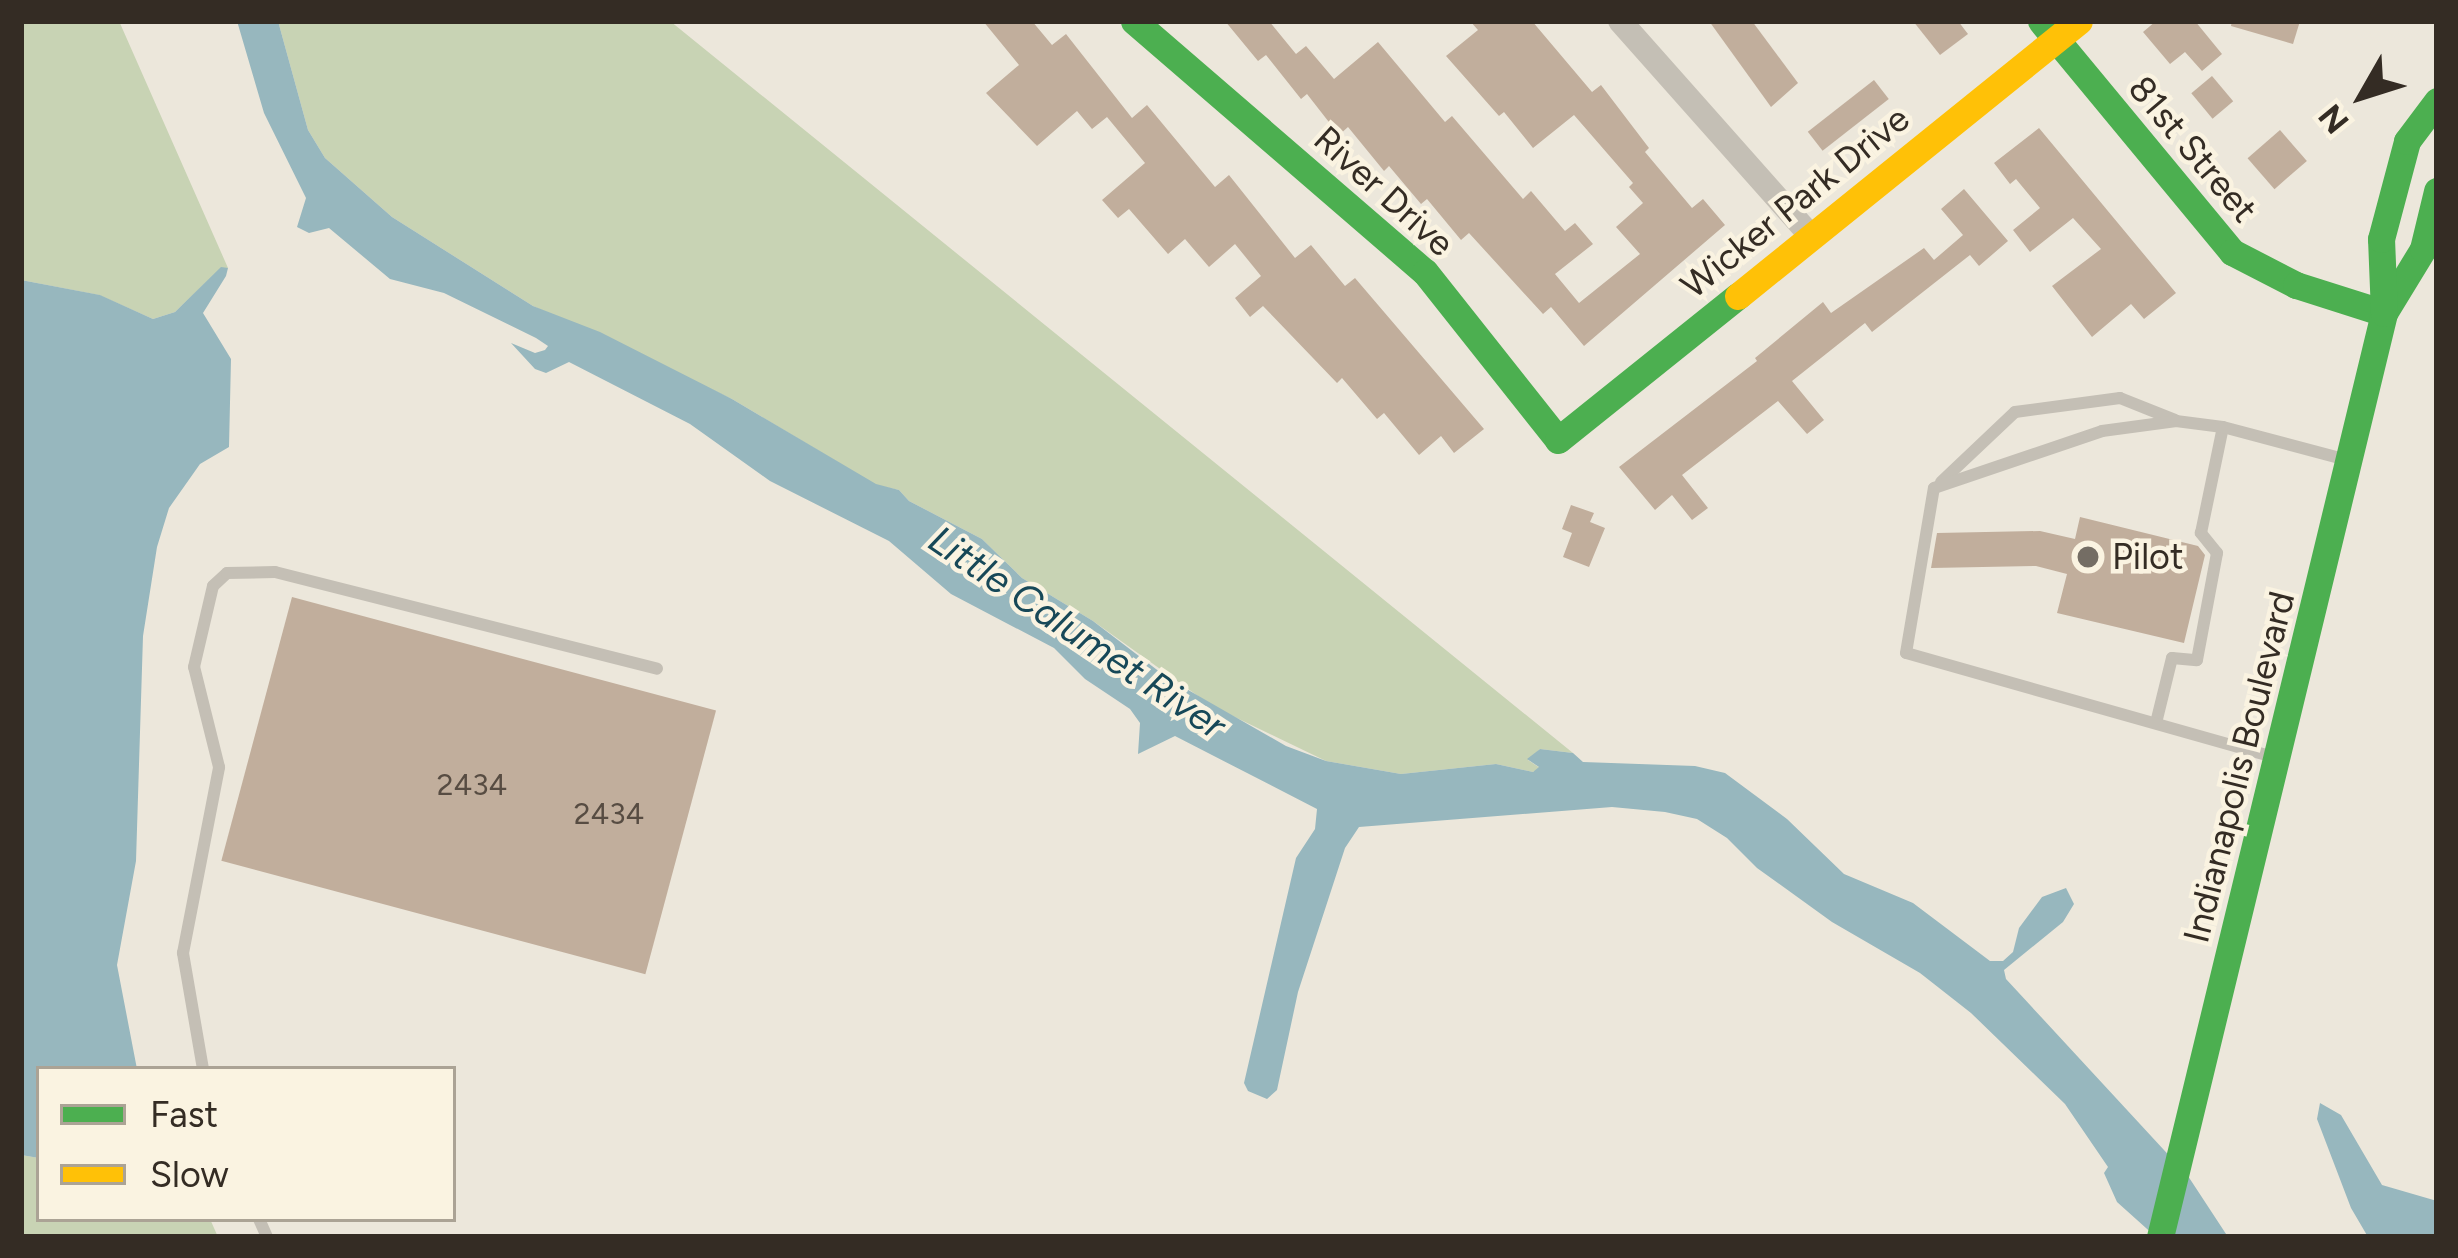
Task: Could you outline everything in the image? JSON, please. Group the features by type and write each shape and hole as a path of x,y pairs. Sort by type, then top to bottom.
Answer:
{"main road":[{"name":"River Drive","path":"1134,21 1425,272 1558,440"},
{"name":"Wicker Park Drive","path":"1558,440 1810,235 2048,30 2079,21"},
{"name":"81st Street","path":"2048,30 2233,252 2296,285 2384,313"},
{"name":"Indianapolis Boulevard","path":"2160,1237 2384,313 2381,238 2407,141 2437,101"},
{"name":"Indianapolis Boulevard","path":"2384,313 2423,249 2437,191"}],"street":[{"path":"1620,21 1810,235"}],"lane":[{"path":"2176,421 2120,398 2015,412 1934,488 1906,653 2278,758"},
{"path":"1934,488 2102,431 2176,421 2223,427 2350,461"},
{"path":"2156,723 2172,658 2197,660 2216,553 2201,533 2223,427"},
{"path":"202,1066 183,953 219,767 194,667 213,586 227,573 274,572 657,669"}],"green space":[{"path":"21,21 119,21 228,268 221,268 175,312 153,319 99,295 21,280"},
{"path":"278,21 670,21 1573,753 1540,749 1528,760 1540,768 1533,772 1496,764 1401,774 1326,761 1212,706 1093,621 1022,578 982,539 909,501 899,490 876,485 732,399 533,306 392,217 325,158 308,130"},
{"path":"21,1155 36,1158 36,1222 211,1222 218,1237 21,1237"}],"water":[{"name":"Little Calumet River","path":"237,21 278,21 308,130 325,158 392,217 533,306 600,332 732,399 876,484 899,490 909,501 982,539 1022,578 1093,621 1169,679 1286,746 1326,761 1401,774 1496,764 1533,772 1539,767 1527,759 1540,749 1573,753 1583,762 1695,766 1725,773 1787,819 1844,874 1913,903 1990,961 2003,961 2013,952 2019,928 2042,897 2066,888 2074,904 2063,922 2004,970 2006,979 2188,1176 2228,1237 2156,1237 2117,1202 2104,1173 2108,1167 2065,1104 1971,1013 1920,973 1832,922 1757,868 1727,838 1697,819 1665,812 1612,807 1359,827 1345,848 1298,992 1277,1090 1267,1099 1248,1091 1244,1083 1296,858 1315,829 1317,809 1175,736 1138,754 1140,723 1130,709 1085,679 1054,648 951,594 889,541 770,481 690,424 569,362 546,373 535,369 511,343 535,353 548,346 444,293 390,279 329,228 309,233 297,227 306,198 264,113"},
{"path":"221,267 228,268 203,313 231,359 229,447 200,464 169,508 157,547 143,636 136,861 117,965 136,1066 36,1066 36,1158 21,1155 21,280 100,295 153,319 175,312"},
{"path":"2320,1103 2341,1115 2382,1185 2437,1201 2437,1237 2368,1237 2351,1208 2317,1119"}],"building":[{"path":"983,21 1032,21 1052,45 1066,34 1132,118 1147,105 1215,187 1229,175 1295,258 1311,245 1345,286 1355,278 1484,429 1454,453 1441,436 1419,455 1384,413 1377,419 1342,378 1337,383 1263,306 1250,317 1235,298 1261,276 1235,244 1209,267 1185,239 1168,254 1129,209 1118,218 1102,200 1145,163 1107,117 1092,129 1077,111 1037,146 986,93 1019,65"},
{"path":"1225,21 1269,21 1296,54 1306,46 1334,79 1378,42 1445,122 1452,116 1523,199 1531,191 1565,231 1575,223 1593,244 1555,274 1579,303 1640,254 1616,227 1643,203 1629,187 1633,183 1574,115 1533,148 1504,112 1499,116 1446,56 1478,30 1470,21 1532,21 1592,92 1601,85 1649,148 1645,152 1692,208 1703,199 1725,225 1584,346 1551,307 1543,314 1469,233 1461,240 1427,199 1421,204 1389,166 1384,171 1348,127 1339,135 1307,94 1301,99 1266,55 1258,61"},
{"path":"1709,21 1752,21 1798,83 1771,107"},
{"path":"1913,21 1958,21 1968,34 1940,55"},
{"path":"2156,21 2195,21 2222,54 2202,71 2185,52 2170,64 2143,32"},
{"path":"2232,21 2300,21 2293,44 2231,26"},
{"path":"2212,76 2233,101 2213,119 2191,93"},
{"path":"1874,80 1889,99 1823,151 1808,132"},
{"path":"2039,128 2176,293 2144,319 2131,304 2092,337 2052,286 2101,249 2073,218 2030,252 2013,230 2040,208 2016,179 2010,184 1994,163"},
{"path":"2280,130 2307,161 2274,189 2248,158"},
{"path":"1964,189 2008,241 1979,266 1970,255 1872,332 1865,323 1792,381 1824,420 1807,434 1778,401 1682,475 1708,508 1692,520 1672,495 1655,510 1619,467 1757,361 1823,302 1831,313 1924,248 1934,260 1963,235 1941,209"},
{"path":"1571,505 1594,513 1590,522 1605,528 1589,567 1563,557 1572,533 1562,529"},
{"path":"2080,517 2198,546 2205,555 2184,643 2057,613 2067,574 2036,566 1931,568 1937,533 2040,531 2075,539"},
{"path":"292,597 716,711 645,974 221,861"}],"traffic: fast":[{"path":"1134,21 1425,272 1558,440 1738,296"},
{"path":"2041,21 2232,252 2296,285 2384,313"},
{"path":"2160,1237 2384,313 2381,239 2407,141 2437,101"},
{"path":"2384,313 2423,249 2437,191"}],"traffic: slow":[{"path":"1738,296 2079,21"}],"place":[{"name":"Pilot","path":"2088,557"}]}
